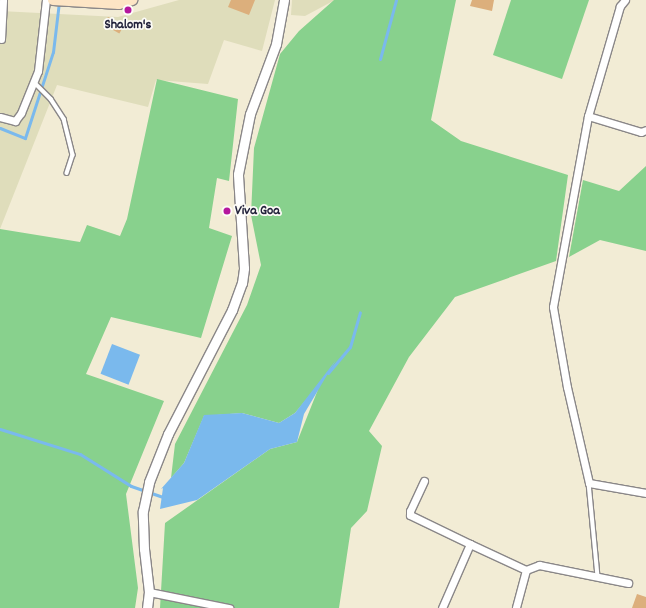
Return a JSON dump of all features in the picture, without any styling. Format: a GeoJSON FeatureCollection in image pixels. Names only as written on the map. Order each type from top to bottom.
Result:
{"type":"FeatureCollection","features":[{"type":"Feature","properties":{"kind":"main road"},"geometry":{"type":"LineString","coordinates":[[53,0],[120,4],[132,0]]}},
{"type":"Feature","properties":{"kind":"street"},"geometry":{"type":"LineString","coordinates":[[1,39],[3,0]]}},
{"type":"Feature","properties":{"kind":"street"},"geometry":{"type":"LineString","coordinates":[[0,117],[15,121],[21,113],[34,82],[38,71],[46,0]]}},
{"type":"Feature","properties":{"kind":"street"},"geometry":{"type":"LineString","coordinates":[[147,608],[149,592],[144,549],[143,511],[149,482],[168,434],[232,310],[242,283],[244,262],[238,174],[250,114],[276,44],[284,0]]}},
{"type":"Feature","properties":{"kind":"street"},"geometry":{"type":"LineString","coordinates":[[625,0],[620,6],[588,116],[553,307],[567,387],[589,483],[646,493]]}},
{"type":"Feature","properties":{"kind":"street"},"geometry":{"type":"LineString","coordinates":[[588,116],[641,132],[646,130]]}},
{"type":"Feature","properties":{"kind":"street"},"geometry":{"type":"LineString","coordinates":[[424,481],[410,511],[410,515],[526,570],[539,566],[628,583]]}},
{"type":"Feature","properties":{"kind":"street"},"geometry":{"type":"LineString","coordinates":[[442,608],[470,544]]}},
{"type":"Feature","properties":{"kind":"street"},"geometry":{"type":"LineString","coordinates":[[516,608],[526,570]]}},
{"type":"Feature","properties":{"kind":"street"},"geometry":{"type":"LineString","coordinates":[[149,592],[229,608]]}},
{"type":"Feature","properties":{"kind":"lane"},"geometry":{"type":"LineString","coordinates":[[34,82],[52,99],[64,118],[73,155],[67,173]]}},
{"type":"Feature","properties":{"kind":"lane"},"geometry":{"type":"LineString","coordinates":[[589,483],[598,577]]}},
{"type":"Feature","properties":{"kind":"shaded area"},"geometry":{"type":"Polygon","coordinates":[[[179,0],[275,0],[262,51],[224,40],[208,84],[156,80],[148,107],[57,85],[0,229],[0,11],[118,17],[179,0]]]}},
{"type":"Feature","properties":{"kind":"shaded area"},"geometry":{"type":"Polygon","coordinates":[[[292,0],[335,0],[305,16],[291,15],[292,0]]]}},
{"type":"Feature","properties":{"kind":"green space"},"geometry":{"type":"Polygon","coordinates":[[[334,0],[456,0],[431,120],[461,141],[568,175],[556,261],[455,297],[409,357],[369,431],[382,446],[367,511],[351,528],[339,608],[160,608],[165,523],[270,449],[297,442],[321,382],[295,413],[279,423],[242,413],[204,416],[184,463],[171,478],[175,444],[247,305],[261,265],[251,215],[254,148],[280,54],[299,31],[334,0]]]}},
{"type":"Feature","properties":{"kind":"green space"},"geometry":{"type":"Polygon","coordinates":[[[511,0],[589,0],[562,79],[493,55],[511,0]]]}},
{"type":"Feature","properties":{"kind":"green space"},"geometry":{"type":"Polygon","coordinates":[[[157,79],[238,99],[229,181],[217,178],[209,228],[232,236],[201,338],[111,317],[86,374],[164,401],[126,494],[138,588],[135,608],[0,608],[0,229],[80,242],[87,225],[120,236],[127,219],[157,79]]]}},
{"type":"Feature","properties":{"kind":"green space"},"geometry":{"type":"Polygon","coordinates":[[[646,166],[646,251],[600,240],[569,257],[583,180],[619,191],[646,166]]]}},
{"type":"Feature","properties":{"kind":"water"},"geometry":{"type":"Polygon","coordinates":[[[112,344],[140,355],[129,385],[101,374],[112,344]]]}},
{"type":"Feature","properties":{"kind":"water"},"geometry":{"type":"Polygon","coordinates":[[[336,360],[304,414],[297,442],[270,449],[197,500],[160,509],[163,488],[161,489],[184,463],[204,415],[242,413],[279,423],[295,413],[336,360]]]}},
{"type":"Feature","properties":{"kind":"building"},"geometry":{"type":"Polygon","coordinates":[[[231,0],[255,0],[249,15],[228,7],[231,0]]]}},
{"type":"Feature","properties":{"kind":"building"},"geometry":{"type":"Polygon","coordinates":[[[472,0],[494,0],[492,11],[470,6],[472,0]]]}},
{"type":"Feature","properties":{"kind":"building"},"geometry":{"type":"Polygon","coordinates":[[[108,17],[124,26],[119,34],[104,25],[108,17]]]}},
{"type":"Feature","properties":{"kind":"building"},"geometry":{"type":"Polygon","coordinates":[[[637,594],[646,597],[646,608],[632,608],[637,594]]]}},
{"type":"Feature","properties":{"kind":"waterway"},"geometry":{"type":"LineString","coordinates":[[380,59],[396,0]]}},
{"type":"Feature","properties":{"kind":"waterway"},"geometry":{"type":"LineString","coordinates":[[0,128],[25,138],[53,52],[59,2]]}},
{"type":"Feature","properties":{"kind":"waterway"},"geometry":{"type":"LineString","coordinates":[[328,373],[350,347],[360,312]]}},
{"type":"Feature","properties":{"kind":"waterway"},"geometry":{"type":"LineString","coordinates":[[0,429],[80,454],[131,486],[165,498]]}},
{"type":"Feature","properties":{"kind":"place","name":"Shalom's"},"geometry":{"type":"Point","coordinates":[128,10]}},
{"type":"Feature","properties":{"kind":"place","name":"Viva Goa"},"geometry":{"type":"Point","coordinates":[227,211]}}]}
